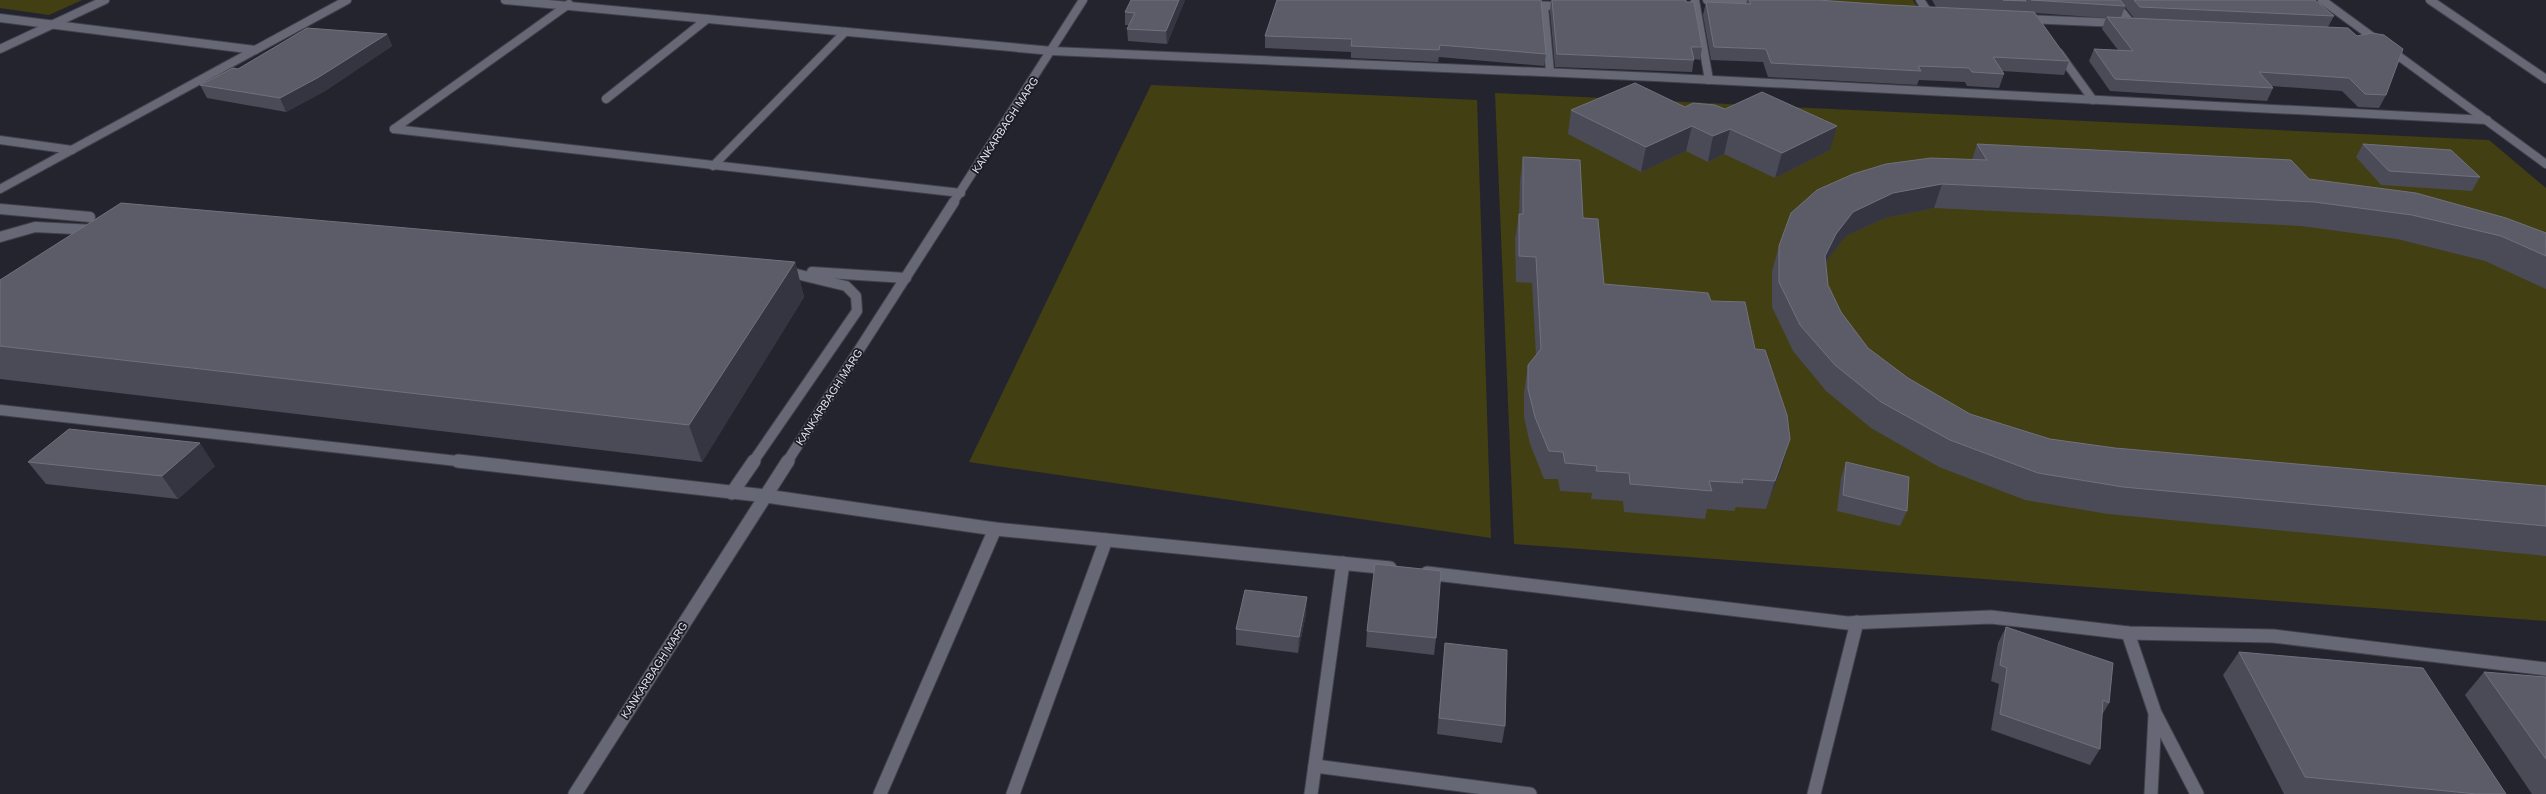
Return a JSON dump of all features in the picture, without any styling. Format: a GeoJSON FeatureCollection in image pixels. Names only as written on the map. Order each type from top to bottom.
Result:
{"type":"FeatureCollection","features":[{"type":"Feature","properties":{"kind":"street"},"geometry":{"type":"LineString","coordinates":[[0,49],[105,0]]}},
{"type":"Feature","properties":{"kind":"street"},"geometry":{"type":"LineString","coordinates":[[0,189],[347,0]]}},
{"type":"Feature","properties":{"kind":"street"},"geometry":{"type":"LineString","coordinates":[[505,0],[1052,51],[1550,72],[2487,120]]}},
{"type":"Feature","properties":{"kind":"street"},"geometry":{"type":"LineString","coordinates":[[575,0],[394,129],[961,193]]}},
{"type":"Feature","properties":{"kind":"street","name":"KANKARBAGH MARG"},"geometry":{"type":"LineString","coordinates":[[575,794],[1052,51],[1083,0]]}},
{"type":"Feature","properties":{"kind":"street"},"geometry":{"type":"LineString","coordinates":[[1520,4],[1559,6],[1559,0]]}},
{"type":"Feature","properties":{"kind":"street"},"geometry":{"type":"LineString","coordinates":[[1695,0],[1709,80]]}},
{"type":"Feature","properties":{"kind":"street"},"geometry":{"type":"LineString","coordinates":[[1707,0],[1770,3]]}},
{"type":"Feature","properties":{"kind":"street"},"geometry":{"type":"LineString","coordinates":[[1920,0],[1928,12]]}},
{"type":"Feature","properties":{"kind":"street"},"geometry":{"type":"LineString","coordinates":[[2019,19],[2036,23],[2134,23],[2112,0]]}},
{"type":"Feature","properties":{"kind":"street"},"geometry":{"type":"LineString","coordinates":[[2322,0],[2546,164]]}},
{"type":"Feature","properties":{"kind":"street"},"geometry":{"type":"LineString","coordinates":[[2430,0],[2546,79]]}},
{"type":"Feature","properties":{"kind":"street"},"geometry":{"type":"LineString","coordinates":[[1544,6],[1550,72]]}},
{"type":"Feature","properties":{"kind":"street"},"geometry":{"type":"LineString","coordinates":[[0,18],[255,50]]}},
{"type":"Feature","properties":{"kind":"street"},"geometry":{"type":"LineString","coordinates":[[606,99],[707,19]]}},
{"type":"Feature","properties":{"kind":"street"},"geometry":{"type":"LineString","coordinates":[[713,166],[845,32]]}},
{"type":"Feature","properties":{"kind":"street"},"geometry":{"type":"LineString","coordinates":[[2356,35],[2372,36]]}},
{"type":"Feature","properties":{"kind":"street"},"geometry":{"type":"LineString","coordinates":[[2052,44],[2093,100]]}},
{"type":"Feature","properties":{"kind":"street"},"geometry":{"type":"LineString","coordinates":[[0,140],[72,150]]}},
{"type":"Feature","properties":{"kind":"street"},"geometry":{"type":"LineString","coordinates":[[0,209],[94,217],[72,228]]}},
{"type":"Feature","properties":{"kind":"street"},"geometry":{"type":"LineString","coordinates":[[0,237],[27,227],[40,225],[108,231]]}},
{"type":"Feature","properties":{"kind":"street"},"geometry":{"type":"LineString","coordinates":[[772,269],[906,278]]}},
{"type":"Feature","properties":{"kind":"street"},"geometry":{"type":"LineString","coordinates":[[732,493],[857,311],[858,298],[854,290],[846,286],[788,271]]}},
{"type":"Feature","properties":{"kind":"street"},"geometry":{"type":"LineString","coordinates":[[0,410],[766,496],[995,529],[1343,563],[1839,622],[1991,617],[2128,633],[2273,636],[2546,668]]}},
{"type":"Feature","properties":{"kind":"street"},"geometry":{"type":"LineString","coordinates":[[880,794],[995,529]]}},
{"type":"Feature","properties":{"kind":"street"},"geometry":{"type":"LineString","coordinates":[[1013,794],[1106,540]]}},
{"type":"Feature","properties":{"kind":"street"},"geometry":{"type":"LineString","coordinates":[[1311,794],[1343,563]]}},
{"type":"Feature","properties":{"kind":"street"},"geometry":{"type":"LineString","coordinates":[[1814,794],[1857,622]]}},
{"type":"Feature","properties":{"kind":"street"},"geometry":{"type":"LineString","coordinates":[[2128,633],[2155,713],[2197,794]]}},
{"type":"Feature","properties":{"kind":"street"},"geometry":{"type":"LineString","coordinates":[[2151,794],[2155,713]]}},
{"type":"Feature","properties":{"kind":"street"},"geometry":{"type":"LineString","coordinates":[[1314,766],[1530,794]]}},
{"type":"Feature","properties":{"kind":"shaded area"},"geometry":{"type":"Polygon","coordinates":[[[0,0],[82,0],[49,15],[0,8],[0,0]]]}},
{"type":"Feature","properties":{"kind":"shaded area"},"geometry":{"type":"Polygon","coordinates":[[[1797,0],[1913,0],[1918,8],[1797,0]]]}},
{"type":"Feature","properties":{"kind":"shaded area"},"geometry":{"type":"Polygon","coordinates":[[[1151,85],[1477,100],[1491,538],[969,462],[1151,85]]]}},
{"type":"Feature","properties":{"kind":"shaded area"},"geometry":{"type":"Polygon","coordinates":[[[1495,93],[2489,140],[2546,188],[2546,621],[1514,544],[1495,93]]]}},
{"type":"Feature","properties":{"kind":"building"},"geometry":{"type":"Polygon","coordinates":[[[1131,0],[1179,0],[1166,31],[1127,29],[1135,13],[1125,12],[1131,0]]]}},
{"type":"Feature","properties":{"kind":"building"},"geometry":{"type":"Polygon","coordinates":[[[1277,0],[1541,0],[1546,54],[1440,45],[1439,50],[1351,46],[1352,39],[1265,36],[1277,0]]]}},
{"type":"Feature","properties":{"kind":"building"},"geometry":{"type":"Polygon","coordinates":[[[1552,0],[1686,0],[1686,2],[1694,2],[1702,47],[1691,47],[1694,60],[1557,54],[1552,0]]]}},
{"type":"Feature","properties":{"kind":"building"},"geometry":{"type":"Polygon","coordinates":[[[1749,0],[1818,0],[2034,12],[2069,61],[1993,57],[2004,74],[1972,72],[1969,68],[1918,66],[1921,71],[1771,63],[1766,49],[1714,47],[1706,2],[1751,4],[1749,0]]]}},
{"type":"Feature","properties":{"kind":"building"},"geometry":{"type":"Polygon","coordinates":[[[2003,0],[2025,0],[2026,1],[2003,0]]]}},
{"type":"Feature","properties":{"kind":"building"},"geometry":{"type":"Polygon","coordinates":[[[2031,0],[2120,0],[2125,6],[2031,0]]]}},
{"type":"Feature","properties":{"kind":"building"},"geometry":{"type":"Polygon","coordinates":[[[2134,0],[2315,0],[2334,16],[2140,7],[2134,0]]]}},
{"type":"Feature","properties":{"kind":"building"},"geometry":{"type":"Polygon","coordinates":[[[2107,17],[2348,28],[2357,36],[2372,33],[2384,35],[2403,49],[2386,95],[2365,94],[2349,78],[2259,72],[2273,88],[2115,79],[2094,49],[2133,51],[2107,17]]]}},
{"type":"Feature","properties":{"kind":"building"},"geometry":{"type":"Polygon","coordinates":[[[307,28],[387,34],[319,77],[280,98],[200,85],[233,68],[238,69],[307,28]]]}},
{"type":"Feature","properties":{"kind":"building"},"geometry":{"type":"Polygon","coordinates":[[[1635,83],[1685,107],[1693,103],[1715,105],[1725,109],[1762,92],[1837,126],[1782,153],[1730,129],[1713,136],[1692,126],[1646,147],[1571,110],[1635,83]]]}},
{"type":"Feature","properties":{"kind":"building"},"geometry":{"type":"Polygon","coordinates":[[[1977,144],[2291,160],[2309,179],[2416,193],[2506,218],[2546,233],[2546,256],[2501,236],[2412,215],[2314,202],[1942,184],[1893,193],[1853,212],[1836,234],[1825,256],[1828,285],[1841,312],[1868,348],[1908,378],[1970,414],[2050,439],[2115,448],[2546,486],[2546,526],[2123,487],[2038,473],[1950,440],[1881,402],[1835,365],[1800,325],[1779,282],[1779,246],[1791,213],[1817,190],[1853,174],[1886,164],[1931,158],[1987,160],[1977,144]]]}},
{"type":"Feature","properties":{"kind":"building"},"geometry":{"type":"Polygon","coordinates":[[[2363,144],[2451,150],[2480,177],[2389,171],[2363,144]]]}},
{"type":"Feature","properties":{"kind":"building"},"geometry":{"type":"Polygon","coordinates":[[[1523,157],[1580,160],[1583,218],[1598,219],[1604,284],[1708,293],[1711,301],[1745,302],[1755,349],[1765,350],[1787,415],[1790,439],[1775,481],[1742,479],[1743,483],[1709,481],[1712,491],[1630,484],[1629,473],[1596,471],[1597,466],[1565,463],[1563,452],[1549,451],[1535,417],[1528,389],[1528,365],[1541,349],[1536,257],[1519,256],[1519,214],[1523,214],[1523,157]]]}},
{"type":"Feature","properties":{"kind":"building"},"geometry":{"type":"Polygon","coordinates":[[[121,203],[795,262],[689,425],[0,346],[0,280],[121,203]]]}},
{"type":"Feature","properties":{"kind":"building"},"geometry":{"type":"Polygon","coordinates":[[[69,429],[200,443],[162,476],[28,462],[69,429]]]}},
{"type":"Feature","properties":{"kind":"building"},"geometry":{"type":"Polygon","coordinates":[[[1846,462],[1909,477],[1907,511],[1843,495],[1846,462]]]}},
{"type":"Feature","properties":{"kind":"building"},"geometry":{"type":"Polygon","coordinates":[[[1375,564],[1441,571],[1436,638],[1367,631],[1375,564]]]}},
{"type":"Feature","properties":{"kind":"building"},"geometry":{"type":"Polygon","coordinates":[[[1245,590],[1307,597],[1299,637],[1236,629],[1245,590]]]}},
{"type":"Feature","properties":{"kind":"building"},"geometry":{"type":"Polygon","coordinates":[[[2006,627],[2113,663],[2109,703],[2103,700],[2100,749],[2000,714],[2007,668],[2000,665],[2006,627]]]}},
{"type":"Feature","properties":{"kind":"building"},"geometry":{"type":"Polygon","coordinates":[[[1445,643],[1507,650],[1505,726],[1439,718],[1445,643]]]}},
{"type":"Feature","properties":{"kind":"building"},"geometry":{"type":"Polygon","coordinates":[[[2239,652],[2423,668],[2506,794],[2477,794],[2305,777],[2239,652]]]}},
{"type":"Feature","properties":{"kind":"building"},"geometry":{"type":"Polygon","coordinates":[[[2484,672],[2546,677],[2546,759],[2484,672]]]}}]}
